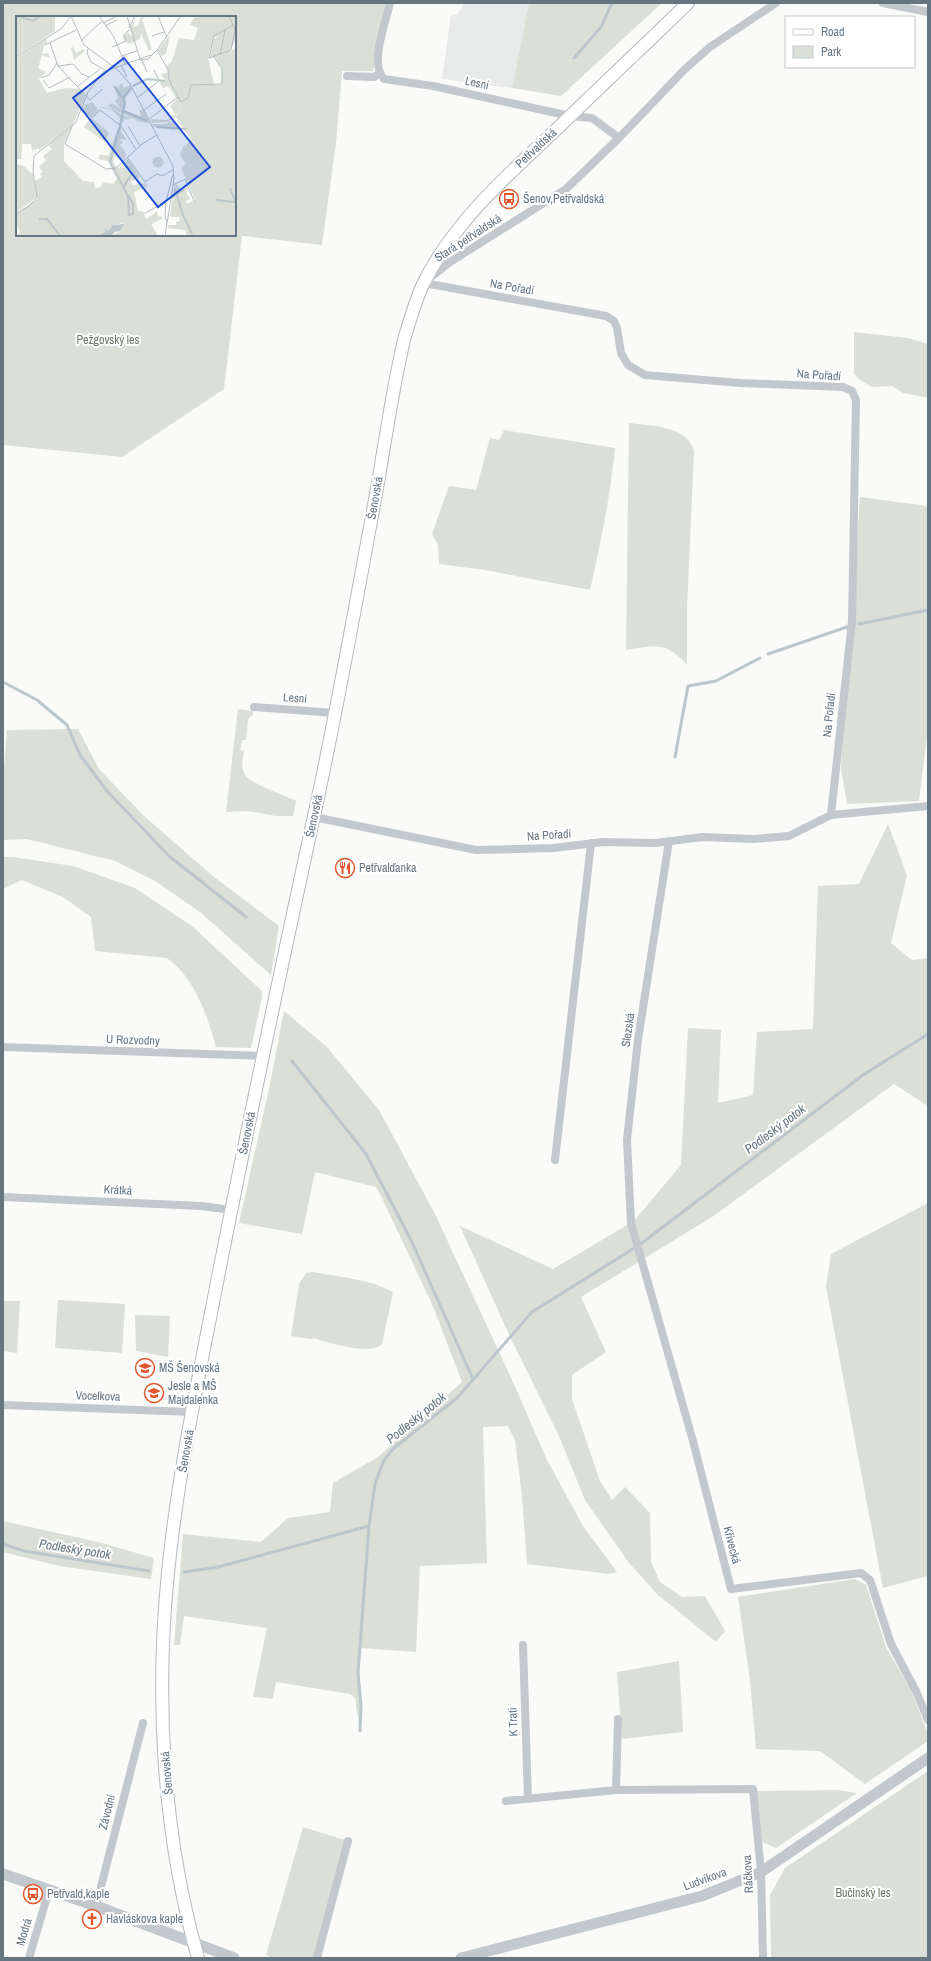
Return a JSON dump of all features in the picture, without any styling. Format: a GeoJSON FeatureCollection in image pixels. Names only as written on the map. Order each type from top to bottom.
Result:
{"type":"FeatureCollection","features":[{"type":"Feature","properties":{"kind":"main road","name":"Petřvaldská"},"geometry":{"type":"LineString","coordinates":[[412,314],[424,283],[444,248],[481,202],[688,3]]}},
{"type":"Feature","properties":{"kind":"main road","name":"Šenovská"},"geometry":{"type":"LineString","coordinates":[[198,1958],[181,1882],[172,1824],[164,1749],[162,1670],[168,1572],[193,1412],[232,1210],[262,1056],[335,713],[398,367],[412,314]]}},
{"type":"Feature","properties":{"kind":"street"},"geometry":{"type":"LineString","coordinates":[[379,74],[378,52],[390,3]]}},
{"type":"Feature","properties":{"kind":"street","name":"Stará petřvaldská"},"geometry":{"type":"LineString","coordinates":[[424,283],[450,262],[566,189],[619,138],[684,70],[710,47],[776,3]]}},
{"type":"Feature","properties":{"kind":"street"},"geometry":{"type":"LineString","coordinates":[[883,3],[928,12]]}},
{"type":"Feature","properties":{"kind":"street","name":"Lesní"},"geometry":{"type":"LineString","coordinates":[[347,76],[374,77],[379,74],[384,78],[433,86],[570,116]]}},
{"type":"Feature","properties":{"kind":"street"},"geometry":{"type":"LineString","coordinates":[[570,116],[592,118],[619,138]]}},
{"type":"Feature","properties":{"kind":"street","name":"Na Pořadí"},"geometry":{"type":"LineString","coordinates":[[424,283],[606,316],[614,321],[617,328],[622,353],[628,365],[645,375],[740,384],[843,387],[852,392],[856,400],[852,621],[831,815]]}},
{"type":"Feature","properties":{"kind":"street","name":"Lesní"},"geometry":{"type":"LineString","coordinates":[[254,707],[335,713]]}},
{"type":"Feature","properties":{"kind":"street","name":"Na Pořadí"},"geometry":{"type":"LineString","coordinates":[[314,817],[476,850],[554,848],[603,842],[656,843],[702,837],[754,839],[789,836],[831,815],[928,806]]}},
{"type":"Feature","properties":{"kind":"street","name":"Slezská"},"geometry":{"type":"LineString","coordinates":[[631,1223],[627,1140],[638,1040],[669,841]]}},
{"type":"Feature","properties":{"kind":"street"},"geometry":{"type":"LineString","coordinates":[[555,1160],[592,843]]}},
{"type":"Feature","properties":{"kind":"street","name":"U Rozvodny"},"geometry":{"type":"LineString","coordinates":[[3,1047],[262,1056]]}},
{"type":"Feature","properties":{"kind":"street","name":"Krátká"},"geometry":{"type":"LineString","coordinates":[[3,1197],[201,1206],[232,1210]]}},
{"type":"Feature","properties":{"kind":"street","name":"Křivecká"},"geometry":{"type":"LineString","coordinates":[[631,1223],[693,1441],[731,1589],[861,1573],[870,1580],[891,1644],[916,1691],[928,1720]]}},
{"type":"Feature","properties":{"kind":"street","name":"Vocelkova"},"geometry":{"type":"LineString","coordinates":[[3,1405],[193,1412]]}},
{"type":"Feature","properties":{"kind":"street","name":"K Trati"},"geometry":{"type":"LineString","coordinates":[[523,1645],[528,1799]]}},
{"type":"Feature","properties":{"kind":"street"},"geometry":{"type":"LineString","coordinates":[[506,1801],[616,1790],[618,1719]]}},
{"type":"Feature","properties":{"kind":"street","name":"Závodní"},"geometry":{"type":"LineString","coordinates":[[96,1906],[143,1723]]}},
{"type":"Feature","properties":{"kind":"street","name":"Ludvíkova"},"geometry":{"type":"LineString","coordinates":[[461,1958],[702,1896],[761,1872],[925,1760]]}},
{"type":"Feature","properties":{"kind":"street","name":"Ráčkova"},"geometry":{"type":"LineString","coordinates":[[616,1790],[753,1789],[761,1872],[763,1958]]}},
{"type":"Feature","properties":{"kind":"street"},"geometry":{"type":"LineString","coordinates":[[317,1958],[348,1841]]}},
{"type":"Feature","properties":{"kind":"street"},"geometry":{"type":"LineString","coordinates":[[3,1874],[96,1906],[234,1958]]}},
{"type":"Feature","properties":{"kind":"street","name":"Modrá"},"geometry":{"type":"LineString","coordinates":[[29,1958],[49,1890]]}},
{"type":"Feature","properties":{"kind":"shaded area"},"geometry":{"type":"Polygon","coordinates":[[[464,3],[529,3],[512,88],[442,79],[451,15],[458,14],[464,3]]]}},
{"type":"Feature","properties":{"kind":"green space","name":"Pežgovský les"},"geometry":{"type":"Polygon","coordinates":[[[3,3],[387,3],[373,71],[342,71],[336,143],[322,245],[242,236],[224,389],[122,457],[3,445],[3,3]]]}},
{"type":"Feature","properties":{"kind":"green space"},"geometry":{"type":"Polygon","coordinates":[[[529,3],[662,3],[561,96],[512,88],[529,3]]]}},
{"type":"Feature","properties":{"kind":"green space"},"geometry":{"type":"Polygon","coordinates":[[[854,332],[908,338],[928,344],[928,398],[903,393],[892,386],[872,387],[860,380],[854,374],[854,332]]]}},
{"type":"Feature","properties":{"kind":"green space"},"geometry":{"type":"Polygon","coordinates":[[[629,423],[667,428],[684,436],[690,442],[694,451],[687,609],[687,665],[680,657],[666,648],[653,646],[626,650],[629,423]]]}},
{"type":"Feature","properties":{"kind":"green space"},"geometry":{"type":"Polygon","coordinates":[[[504,430],[615,448],[605,519],[590,590],[485,570],[439,564],[438,545],[432,534],[449,486],[476,490],[490,438],[499,440],[504,430]]]}},
{"type":"Feature","properties":{"kind":"green space"},"geometry":{"type":"Polygon","coordinates":[[[860,497],[928,506],[928,728],[919,801],[847,804],[841,769],[860,497]]]}},
{"type":"Feature","properties":{"kind":"green space"},"geometry":{"type":"Polygon","coordinates":[[[238,709],[253,711],[253,715],[248,719],[246,740],[242,740],[240,750],[244,751],[242,764],[244,773],[255,783],[296,801],[293,816],[276,816],[248,811],[226,812],[238,709]]]}},
{"type":"Feature","properties":{"kind":"green space"},"geometry":{"type":"Polygon","coordinates":[[[78,729],[99,769],[143,815],[214,877],[279,926],[271,975],[200,912],[155,881],[115,861],[27,839],[3,840],[3,780],[7,730],[78,729]]]}},
{"type":"Feature","properties":{"kind":"green space"},"geometry":{"type":"Polygon","coordinates":[[[888,824],[907,875],[891,943],[912,960],[928,958],[928,1106],[894,1084],[712,1217],[581,1297],[606,1352],[572,1375],[572,1399],[600,1481],[612,1500],[625,1487],[650,1513],[651,1562],[660,1582],[682,1597],[705,1596],[725,1631],[716,1642],[658,1595],[629,1563],[585,1500],[559,1436],[511,1339],[460,1226],[553,1269],[634,1221],[681,1165],[688,1028],[721,1030],[718,1103],[753,1095],[757,1032],[813,1029],[818,886],[859,884],[888,824]]]}},
{"type":"Feature","properties":{"kind":"green space"},"geometry":{"type":"Polygon","coordinates":[[[3,857],[13,857],[73,866],[135,888],[192,926],[262,991],[251,1048],[216,1047],[199,998],[177,966],[167,958],[95,951],[91,917],[63,897],[22,880],[3,889],[3,857]]]}},
{"type":"Feature","properties":{"kind":"green space"},"geometry":{"type":"Polygon","coordinates":[[[284,1011],[327,1047],[379,1110],[435,1214],[513,1382],[547,1460],[583,1526],[617,1572],[610,1574],[527,1564],[522,1496],[515,1440],[508,1426],[483,1427],[487,1563],[420,1566],[416,1652],[360,1648],[360,1731],[355,1698],[350,1694],[276,1682],[273,1699],[253,1697],[267,1628],[184,1616],[180,1645],[174,1645],[183,1534],[261,1542],[288,1518],[330,1512],[333,1483],[378,1457],[462,1382],[432,1304],[376,1187],[315,1172],[302,1234],[239,1223],[269,1089],[284,1011]]]}},
{"type":"Feature","properties":{"kind":"green space"},"geometry":{"type":"Polygon","coordinates":[[[928,1203],[928,1576],[883,1588],[826,1287],[831,1254],[928,1203]]]}},
{"type":"Feature","properties":{"kind":"green space"},"geometry":{"type":"Polygon","coordinates":[[[313,1272],[364,1281],[393,1292],[382,1344],[369,1349],[361,1349],[342,1346],[315,1338],[311,1339],[291,1336],[299,1284],[306,1273],[313,1272]]]}},
{"type":"Feature","properties":{"kind":"green space"},"geometry":{"type":"Polygon","coordinates":[[[58,1300],[125,1304],[122,1353],[55,1348],[58,1300]]]}},
{"type":"Feature","properties":{"kind":"green space"},"geometry":{"type":"Polygon","coordinates":[[[3,1301],[20,1301],[17,1353],[3,1351],[3,1301]]]}},
{"type":"Feature","properties":{"kind":"green space"},"geometry":{"type":"Polygon","coordinates":[[[135,1315],[170,1316],[168,1357],[136,1351],[135,1315]]]}},
{"type":"Feature","properties":{"kind":"green space"},"geometry":{"type":"Polygon","coordinates":[[[3,1521],[98,1542],[154,1558],[151,1579],[59,1566],[3,1552],[3,1521]]]}},
{"type":"Feature","properties":{"kind":"green space"},"geometry":{"type":"Polygon","coordinates":[[[855,1579],[866,1585],[886,1647],[911,1690],[928,1734],[928,1741],[865,1784],[820,1751],[756,1749],[750,1680],[738,1597],[855,1579]]]}},
{"type":"Feature","properties":{"kind":"green space"},"geometry":{"type":"Polygon","coordinates":[[[679,1661],[683,1732],[622,1739],[617,1672],[679,1661]]]}},
{"type":"Feature","properties":{"kind":"green space","name":"Bučinský les"},"geometry":{"type":"Polygon","coordinates":[[[928,1771],[928,1958],[771,1958],[770,1895],[785,1868],[928,1771]]]}},
{"type":"Feature","properties":{"kind":"green space"},"geometry":{"type":"Polygon","coordinates":[[[838,1790],[857,1793],[776,1848],[760,1841],[757,1791],[838,1790]]]}},
{"type":"Feature","properties":{"kind":"green space"},"geometry":{"type":"Polygon","coordinates":[[[303,1827],[348,1841],[314,1958],[273,1958],[266,1955],[303,1827]]]}},
{"type":"Feature","properties":{"kind":"waterway"},"geometry":{"type":"LineString","coordinates":[[574,58],[601,27],[612,3]]}},
{"type":"Feature","properties":{"kind":"waterway"},"geometry":{"type":"LineString","coordinates":[[859,624],[928,610]]}},
{"type":"Feature","properties":{"kind":"waterway"},"geometry":{"type":"LineString","coordinates":[[768,654],[847,627]]}},
{"type":"Feature","properties":{"kind":"waterway"},"geometry":{"type":"LineString","coordinates":[[675,757],[688,686],[716,681],[760,658]]}},
{"type":"Feature","properties":{"kind":"waterway"},"geometry":{"type":"LineString","coordinates":[[3,682],[37,700],[67,725],[80,755],[107,791],[169,856],[246,917]]}},
{"type":"Feature","properties":{"kind":"waterway","name":"Podleský potok"},"geometry":{"type":"LineString","coordinates":[[638,1246],[863,1075],[928,1034]]}},
{"type":"Feature","properties":{"kind":"waterway"},"geometry":{"type":"LineString","coordinates":[[292,1061],[366,1154],[411,1240],[473,1379]]}},
{"type":"Feature","properties":{"kind":"waterway","name":"Podleský potok"},"geometry":{"type":"LineString","coordinates":[[184,1572],[218,1567],[369,1526],[375,1484],[384,1460],[393,1449],[457,1398],[532,1312],[636,1247]]}},
{"type":"Feature","properties":{"kind":"waterway"},"geometry":{"type":"LineString","coordinates":[[360,1731],[361,1706],[358,1673],[369,1526]]}},
{"type":"Feature","properties":{"kind":"waterway","name":"Podleský potok"},"geometry":{"type":"LineString","coordinates":[[3,1544],[24,1551],[149,1571]]}},
{"type":"Feature","properties":{"kind":"place","name":"Šenov,Petřvaldská"},"geometry":{"type":"Point","coordinates":[509,199]}},
{"type":"Feature","properties":{"kind":"place","name":"Petřvalďanka"},"geometry":{"type":"Point","coordinates":[345,868]}},
{"type":"Feature","properties":{"kind":"place","name":"MŠ Šenovská"},"geometry":{"type":"Point","coordinates":[145,1368]}},
{"type":"Feature","properties":{"kind":"place","name":"Jesle a MŠ Majdalenka"},"geometry":{"type":"Point","coordinates":[154,1393]}},
{"type":"Feature","properties":{"kind":"place","name":"Petřvald,kaple"},"geometry":{"type":"Point","coordinates":[33,1894]}},
{"type":"Feature","properties":{"kind":"place","name":"Havláskova kaple"},"geometry":{"type":"Point","coordinates":[92,1919]}}]}
